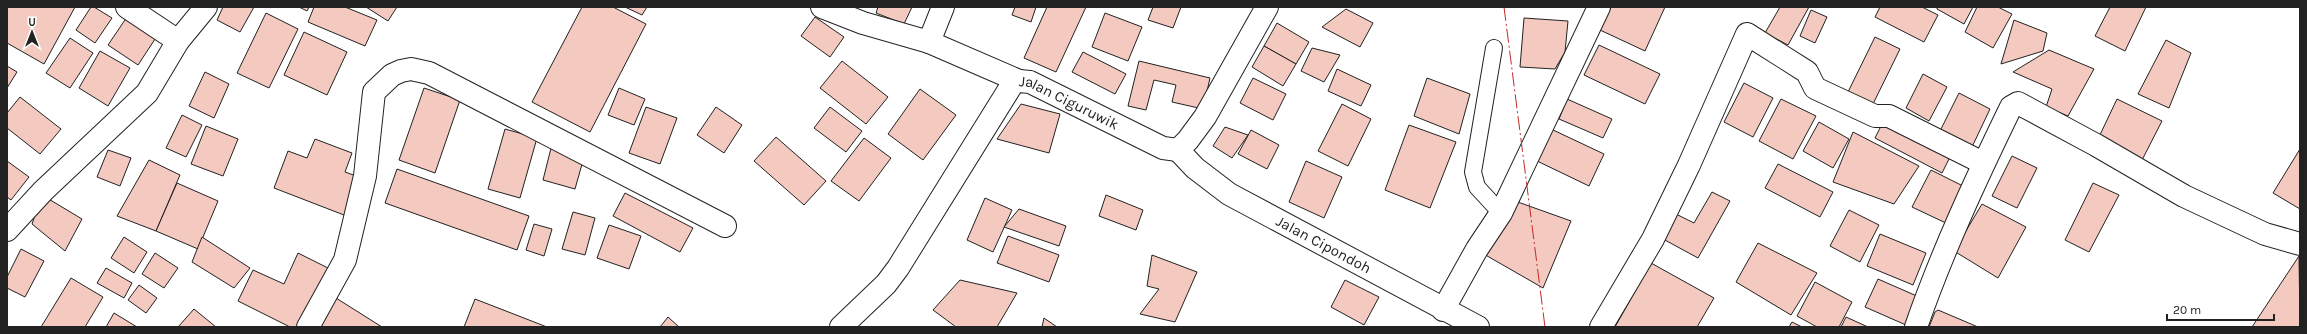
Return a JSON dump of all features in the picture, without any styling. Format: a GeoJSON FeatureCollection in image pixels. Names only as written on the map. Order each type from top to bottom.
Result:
{"type":"FeatureCollection","features":[{"type":"Feature","properties":{"kind":"street"},"geometry":{"type":"LineString","coordinates":[[127,7],[178,41]]}},
{"type":"Feature","properties":{"kind":"street"},"geometry":{"type":"LineString","coordinates":[[7,230],[43,191],[147,93],[178,41],[206,7]]}},
{"type":"Feature","properties":{"kind":"street"},"geometry":{"type":"LineString","coordinates":[[822,7],[867,15],[1019,81]]}},
{"type":"Feature","properties":{"kind":"street"},"geometry":{"type":"LineString","coordinates":[[929,42],[943,7]]}},
{"type":"Feature","properties":{"kind":"street"},"geometry":{"type":"LineString","coordinates":[[1178,150],[1188,140],[1205,117],[1267,7]]}},
{"type":"Feature","properties":{"kind":"street"},"geometry":{"type":"LineString","coordinates":[[1443,310],[1477,249],[1501,213],[1599,7]]}},
{"type":"Feature","properties":{"kind":"street"},"geometry":{"type":"LineString","coordinates":[[1601,327],[1653,239],[1689,165],[1747,34],[1807,72],[1815,88],[1875,116],[1889,116],[1983,163]]}},
{"type":"Feature","properties":{"kind":"street"},"geometry":{"type":"LineString","coordinates":[[308,327],[345,260],[365,176],[374,92],[392,75],[401,71],[410,70],[429,73],[725,226]]}},
{"type":"Feature","properties":{"kind":"street","name":"Jalan Ciguruwik"},"geometry":{"type":"LineString","coordinates":[[841,327],[892,276],[1009,88],[1019,81],[1030,82],[1163,148],[1178,150]]}},
{"type":"Feature","properties":{"kind":"street"},"geometry":{"type":"LineString","coordinates":[[1916,327],[1945,250],[1983,163],[2011,108],[2018,103],[2022,103],[2184,196],[2265,234],[2300,244]]}},
{"type":"Feature","properties":{"kind":"street","name":"Jalan Cipondoh"},"geometry":{"type":"LineString","coordinates":[[1178,150],[1196,168],[1229,194],[1475,326]]}},
{"type":"Feature","properties":{"kind":"lane"},"geometry":{"type":"LineString","coordinates":[[1494,48],[1473,172],[1477,187],[1501,213]]}},
{"type":"Feature","properties":{"kind":"building"},"geometry":{"type":"Polygon","coordinates":[[[7,7],[75,7],[44,64],[7,43],[7,7]]]}},
{"type":"Feature","properties":{"kind":"building"},"geometry":{"type":"Polygon","coordinates":[[[91,7],[94,7],[112,18],[95,43],[76,30],[91,7]]]}},
{"type":"Feature","properties":{"kind":"building"},"geometry":{"type":"Polygon","coordinates":[[[223,7],[254,7],[240,32],[217,20],[223,7]]]}},
{"type":"Feature","properties":{"kind":"building"},"geometry":{"type":"Polygon","coordinates":[[[299,7],[309,7],[307,11],[299,7]]]}},
{"type":"Feature","properties":{"kind":"building"},"geometry":{"type":"Polygon","coordinates":[[[314,7],[345,7],[377,20],[365,46],[308,22],[314,7]]]}},
{"type":"Feature","properties":{"kind":"building"},"geometry":{"type":"Polygon","coordinates":[[[366,7],[397,7],[388,21],[366,7]]]}},
{"type":"Feature","properties":{"kind":"building"},"geometry":{"type":"Polygon","coordinates":[[[582,7],[613,7],[646,24],[590,132],[532,102],[582,7]]]}},
{"type":"Feature","properties":{"kind":"building"},"geometry":{"type":"Polygon","coordinates":[[[625,7],[647,7],[642,15],[625,7]]]}},
{"type":"Feature","properties":{"kind":"building"},"geometry":{"type":"Polygon","coordinates":[[[878,7],[912,7],[904,24],[876,13],[878,7]]]}},
{"type":"Feature","properties":{"kind":"building"},"geometry":{"type":"Polygon","coordinates":[[[1015,7],[1036,7],[1031,22],[1012,15],[1015,7]]]}},
{"type":"Feature","properties":{"kind":"building"},"geometry":{"type":"Polygon","coordinates":[[[1047,7],[1086,7],[1056,72],[1024,58],[1047,7]]]}},
{"type":"Feature","properties":{"kind":"building"},"geometry":{"type":"Polygon","coordinates":[[[1153,7],[1181,7],[1173,28],[1148,20],[1153,7]]]}},
{"type":"Feature","properties":{"kind":"building"},"geometry":{"type":"Polygon","coordinates":[[[1611,7],[1665,7],[1645,51],[1600,30],[1611,7]]]}},
{"type":"Feature","properties":{"kind":"building"},"geometry":{"type":"Polygon","coordinates":[[[1780,7],[1809,7],[1788,45],[1765,33],[1780,7]]]}},
{"type":"Feature","properties":{"kind":"building"},"geometry":{"type":"Polygon","coordinates":[[[1880,7],[1922,7],[1938,15],[1924,42],[1875,17],[1880,7]]]}},
{"type":"Feature","properties":{"kind":"building"},"geometry":{"type":"Polygon","coordinates":[[[1937,7],[1973,7],[1964,24],[1937,9],[1937,7]]]}},
{"type":"Feature","properties":{"kind":"building"},"geometry":{"type":"Polygon","coordinates":[[[1977,7],[1998,7],[2012,14],[1993,48],[1965,32],[1977,7]]]}},
{"type":"Feature","properties":{"kind":"building"},"geometry":{"type":"Polygon","coordinates":[[[2110,7],[2146,7],[2125,51],[2095,36],[2110,7]]]}},
{"type":"Feature","properties":{"kind":"building"},"geometry":{"type":"Polygon","coordinates":[[[1346,9],[1373,23],[1360,47],[1322,27],[1346,9]]]}},
{"type":"Feature","properties":{"kind":"building"},"geometry":{"type":"Polygon","coordinates":[[[1811,10],[1827,17],[1815,43],[1800,36],[1811,10]]]}},
{"type":"Feature","properties":{"kind":"building"},"geometry":{"type":"Polygon","coordinates":[[[266,13],[298,29],[269,88],[237,73],[266,13]]]}},
{"type":"Feature","properties":{"kind":"building"},"geometry":{"type":"Polygon","coordinates":[[[1105,13],[1142,27],[1128,61],[1092,47],[1105,13]]]}},
{"type":"Feature","properties":{"kind":"building"},"geometry":{"type":"Polygon","coordinates":[[[129,14],[159,33],[138,65],[108,45],[129,14]]]}},
{"type":"Feature","properties":{"kind":"building"},"geometry":{"type":"Polygon","coordinates":[[[815,17],[844,37],[830,57],[801,36],[815,17]]]}},
{"type":"Feature","properties":{"kind":"building"},"geometry":{"type":"Polygon","coordinates":[[[1524,18],[1568,21],[1565,52],[1555,69],[1520,67],[1524,18]]]}},
{"type":"Feature","properties":{"kind":"building"},"geometry":{"type":"Polygon","coordinates":[[[2014,20],[2047,33],[2043,51],[2001,64],[2014,20]]]}},
{"type":"Feature","properties":{"kind":"building"},"geometry":{"type":"Polygon","coordinates":[[[1277,23],[1309,42],[1296,64],[1264,46],[1277,23]]]}},
{"type":"Feature","properties":{"kind":"building"},"geometry":{"type":"Polygon","coordinates":[[[304,32],[347,52],[327,95],[284,75],[304,32]]]}},
{"type":"Feature","properties":{"kind":"building"},"geometry":{"type":"Polygon","coordinates":[[[1875,37],[1900,49],[1872,106],[1847,94],[1875,37]]]}},
{"type":"Feature","properties":{"kind":"building"},"geometry":{"type":"Polygon","coordinates":[[[70,38],[93,53],[70,88],[46,73],[70,38]]]}},
{"type":"Feature","properties":{"kind":"building"},"geometry":{"type":"Polygon","coordinates":[[[2166,40],[2191,53],[2169,108],[2138,94],[2166,40]]]}},
{"type":"Feature","properties":{"kind":"building"},"geometry":{"type":"Polygon","coordinates":[[[1599,45],[1660,74],[1645,104],[1584,75],[1599,45]]]}},
{"type":"Feature","properties":{"kind":"building"},"geometry":{"type":"Polygon","coordinates":[[[1264,46],[1296,64],[1283,86],[1252,67],[1264,46]]]}},
{"type":"Feature","properties":{"kind":"building"},"geometry":{"type":"Polygon","coordinates":[[[1312,48],[1340,55],[1324,82],[1301,71],[1312,48]]]}},
{"type":"Feature","properties":{"kind":"building"},"geometry":{"type":"Polygon","coordinates":[[[2049,50],[2094,69],[2068,116],[2046,107],[2052,89],[2013,72],[2049,50]]]}},
{"type":"Feature","properties":{"kind":"building"},"geometry":{"type":"Polygon","coordinates":[[[100,51],[130,68],[108,106],[79,88],[100,51]]]}},
{"type":"Feature","properties":{"kind":"building"},"geometry":{"type":"Polygon","coordinates":[[[1083,52],[1126,74],[1115,94],[1072,72],[1083,52]]]}},
{"type":"Feature","properties":{"kind":"building"},"geometry":{"type":"Polygon","coordinates":[[[842,61],[888,97],[866,124],[820,88],[842,61]]]}},
{"type":"Feature","properties":{"kind":"building"},"geometry":{"type":"Polygon","coordinates":[[[1139,61],[1210,78],[1203,109],[1172,102],[1176,85],[1154,80],[1146,110],[1128,106],[1139,61]]]}},
{"type":"Feature","properties":{"kind":"building"},"geometry":{"type":"Polygon","coordinates":[[[7,66],[17,72],[7,88],[7,66]]]}},
{"type":"Feature","properties":{"kind":"building"},"geometry":{"type":"Polygon","coordinates":[[[1337,69],[1371,85],[1361,106],[1328,91],[1337,69]]]}},
{"type":"Feature","properties":{"kind":"building"},"geometry":{"type":"Polygon","coordinates":[[[205,72],[229,84],[214,118],[189,106],[205,72]]]}},
{"type":"Feature","properties":{"kind":"building"},"geometry":{"type":"Polygon","coordinates":[[[1923,74],[1947,87],[1929,121],[1906,108],[1923,74]]]}},
{"type":"Feature","properties":{"kind":"building"},"geometry":{"type":"Polygon","coordinates":[[[1253,78],[1286,94],[1273,120],[1240,103],[1253,78]]]}},
{"type":"Feature","properties":{"kind":"building"},"geometry":{"type":"Polygon","coordinates":[[[1427,78],[1470,94],[1459,134],[1414,116],[1427,78]]]}},
{"type":"Feature","properties":{"kind":"building"},"geometry":{"type":"Polygon","coordinates":[[[1744,83],[1773,98],[1753,137],[1724,122],[1744,83]]]}},
{"type":"Feature","properties":{"kind":"building"},"geometry":{"type":"Polygon","coordinates":[[[424,88],[460,100],[435,173],[399,160],[424,88]]]}},
{"type":"Feature","properties":{"kind":"building"},"geometry":{"type":"Polygon","coordinates":[[[619,88],[645,99],[634,125],[608,115],[619,88]]]}},
{"type":"Feature","properties":{"kind":"building"},"geometry":{"type":"Polygon","coordinates":[[[920,89],[956,115],[923,160],[888,134],[920,89]]]}},
{"type":"Feature","properties":{"kind":"building"},"geometry":{"type":"Polygon","coordinates":[[[1959,93],[1990,109],[1972,147],[1940,131],[1959,93]]]}},
{"type":"Feature","properties":{"kind":"building"},"geometry":{"type":"Polygon","coordinates":[[[20,97],[61,129],[40,154],[7,128],[7,113],[20,97]]]}},
{"type":"Feature","properties":{"kind":"building"},"geometry":{"type":"Polygon","coordinates":[[[1567,99],[1612,119],[1603,138],[1559,119],[1567,99]]]}},
{"type":"Feature","properties":{"kind":"building"},"geometry":{"type":"Polygon","coordinates":[[[1781,99],[1816,116],[1793,159],[1759,141],[1781,99]]]}},
{"type":"Feature","properties":{"kind":"building"},"geometry":{"type":"Polygon","coordinates":[[[2117,99],[2162,121],[2141,162],[2098,139],[2117,99]]]}},
{"type":"Feature","properties":{"kind":"building"},"geometry":{"type":"Polygon","coordinates":[[[1021,104],[1060,114],[1049,153],[997,139],[1021,104]]]}},
{"type":"Feature","properties":{"kind":"building"},"geometry":{"type":"Polygon","coordinates":[[[1342,104],[1371,119],[1348,166],[1318,151],[1342,104]]]}},
{"type":"Feature","properties":{"kind":"building"},"geometry":{"type":"Polygon","coordinates":[[[646,107],[677,118],[660,164],[629,153],[646,107]]]}},
{"type":"Feature","properties":{"kind":"building"},"geometry":{"type":"Polygon","coordinates":[[[716,107],[742,125],[724,153],[697,135],[716,107]]]}},
{"type":"Feature","properties":{"kind":"building"},"geometry":{"type":"Polygon","coordinates":[[[830,107],[862,131],[846,152],[814,128],[830,107]]]}},
{"type":"Feature","properties":{"kind":"building"},"geometry":{"type":"Polygon","coordinates":[[[182,115],[202,125],[186,157],[166,148],[182,115]]]}},
{"type":"Feature","properties":{"kind":"building"},"geometry":{"type":"Polygon","coordinates":[[[1886,116],[1953,151],[1942,173],[1875,138],[1886,116]]]}},
{"type":"Feature","properties":{"kind":"building"},"geometry":{"type":"Polygon","coordinates":[[[1819,122],[1849,139],[1833,168],[1803,151],[1819,122]]]}},
{"type":"Feature","properties":{"kind":"building"},"geometry":{"type":"Polygon","coordinates":[[[1409,125],[1456,142],[1430,208],[1385,190],[1409,125]]]}},
{"type":"Feature","properties":{"kind":"building"},"geometry":{"type":"Polygon","coordinates":[[[206,126],[238,139],[223,176],[191,164],[206,126]]]}},
{"type":"Feature","properties":{"kind":"building"},"geometry":{"type":"Polygon","coordinates":[[[1225,127],[1248,135],[1232,158],[1213,146],[1225,127]]]}},
{"type":"Feature","properties":{"kind":"building"},"geometry":{"type":"Polygon","coordinates":[[[505,129],[537,138],[520,198],[488,189],[505,129]]]}},
{"type":"Feature","properties":{"kind":"building"},"geometry":{"type":"Polygon","coordinates":[[[1551,129],[1604,154],[1589,186],[1535,160],[1551,129]]]}},
{"type":"Feature","properties":{"kind":"building"},"geometry":{"type":"Polygon","coordinates":[[[1251,130],[1279,145],[1267,169],[1238,154],[1251,130]]]}},
{"type":"Feature","properties":{"kind":"building"},"geometry":{"type":"Polygon","coordinates":[[[1853,132],[1919,166],[1894,204],[1833,182],[1853,132]]]}},
{"type":"Feature","properties":{"kind":"building"},"geometry":{"type":"Polygon","coordinates":[[[776,137],[826,181],[804,205],[754,161],[776,137]]]}},
{"type":"Feature","properties":{"kind":"building"},"geometry":{"type":"Polygon","coordinates":[[[864,138],[891,158],[859,201],[831,181],[864,138]]]}},
{"type":"Feature","properties":{"kind":"building"},"geometry":{"type":"Polygon","coordinates":[[[315,139],[352,153],[345,172],[359,177],[344,215],[274,188],[288,151],[307,158],[315,139]]]}},
{"type":"Feature","properties":{"kind":"building"},"geometry":{"type":"Polygon","coordinates":[[[551,148],[584,157],[575,189],[543,180],[551,148]]]}},
{"type":"Feature","properties":{"kind":"building"},"geometry":{"type":"Polygon","coordinates":[[[2300,149],[2300,209],[2273,193],[2300,149]]]}},
{"type":"Feature","properties":{"kind":"building"},"geometry":{"type":"Polygon","coordinates":[[[108,150],[131,158],[120,186],[97,177],[108,150]]]}},
{"type":"Feature","properties":{"kind":"building"},"geometry":{"type":"Polygon","coordinates":[[[2012,156],[2037,168],[2017,208],[1992,196],[2012,156]]]}},
{"type":"Feature","properties":{"kind":"building"},"geometry":{"type":"Polygon","coordinates":[[[149,160],[180,175],[156,231],[117,216],[149,160]]]}},
{"type":"Feature","properties":{"kind":"building"},"geometry":{"type":"Polygon","coordinates":[[[7,161],[29,177],[11,200],[7,197],[7,161]]]}},
{"type":"Feature","properties":{"kind":"building"},"geometry":{"type":"Polygon","coordinates":[[[1306,161],[1342,177],[1324,218],[1289,202],[1306,161]]]}},
{"type":"Feature","properties":{"kind":"building"},"geometry":{"type":"Polygon","coordinates":[[[1778,164],[1833,192],[1820,217],[1765,188],[1778,164]]]}},
{"type":"Feature","properties":{"kind":"building"},"geometry":{"type":"Polygon","coordinates":[[[397,169],[529,216],[517,250],[385,203],[397,169]]]}},
{"type":"Feature","properties":{"kind":"building"},"geometry":{"type":"Polygon","coordinates":[[[1931,170],[1967,188],[1948,224],[1912,207],[1931,170]]]}},
{"type":"Feature","properties":{"kind":"building"},"geometry":{"type":"Polygon","coordinates":[[[177,183],[218,201],[198,249],[156,231],[177,183]]]}},
{"type":"Feature","properties":{"kind":"building"},"geometry":{"type":"Polygon","coordinates":[[[2093,183],[2119,195],[2089,252],[2065,240],[2093,183]]]}},
{"type":"Feature","properties":{"kind":"building"},"geometry":{"type":"Polygon","coordinates":[[[1712,192],[1730,201],[1698,258],[1663,239],[1676,214],[1694,223],[1712,192]]]}},
{"type":"Feature","properties":{"kind":"building"},"geometry":{"type":"Polygon","coordinates":[[[625,193],[693,228],[680,252],[613,216],[625,193]]]}},
{"type":"Feature","properties":{"kind":"building"},"geometry":{"type":"Polygon","coordinates":[[[42,195],[82,219],[65,251],[32,224],[42,195]]]}},
{"type":"Feature","properties":{"kind":"building"},"geometry":{"type":"Polygon","coordinates":[[[1106,195],[1143,210],[1136,230],[1099,216],[1106,195]]]}},
{"type":"Feature","properties":{"kind":"building"},"geometry":{"type":"Polygon","coordinates":[[[985,198],[1012,210],[993,252],[967,240],[985,198]]]}},
{"type":"Feature","properties":{"kind":"building"},"geometry":{"type":"Polygon","coordinates":[[[1515,201],[1571,221],[1543,288],[1482,253],[1515,201]]]}},
{"type":"Feature","properties":{"kind":"building"},"geometry":{"type":"Polygon","coordinates":[[[1982,204],[2026,227],[1998,278],[1954,251],[1982,204]]]}},
{"type":"Feature","properties":{"kind":"building"},"geometry":{"type":"Polygon","coordinates":[[[1019,209],[1066,226],[1059,246],[1004,227],[1019,209]]]}},
{"type":"Feature","properties":{"kind":"building"},"geometry":{"type":"Polygon","coordinates":[[[1849,210],[1879,225],[1860,262],[1830,246],[1849,210]]]}},
{"type":"Feature","properties":{"kind":"building"},"geometry":{"type":"Polygon","coordinates":[[[573,212],[595,218],[585,255],[562,249],[573,212]]]}},
{"type":"Feature","properties":{"kind":"building"},"geometry":{"type":"Polygon","coordinates":[[[534,224],[552,229],[544,256],[526,250],[534,224]]]}},
{"type":"Feature","properties":{"kind":"building"},"geometry":{"type":"Polygon","coordinates":[[[609,225],[641,236],[629,269],[597,258],[609,225]]]}},
{"type":"Feature","properties":{"kind":"building"},"geometry":{"type":"Polygon","coordinates":[[[1880,234],[1926,253],[1913,285],[1867,266],[1880,234]]]}},
{"type":"Feature","properties":{"kind":"building"},"geometry":{"type":"Polygon","coordinates":[[[1008,236],[1059,255],[1049,282],[997,263],[1008,236]]]}},
{"type":"Feature","properties":{"kind":"building"},"geometry":{"type":"Polygon","coordinates":[[[124,237],[147,252],[134,273],[111,258],[124,237]]]}},
{"type":"Feature","properties":{"kind":"building"},"geometry":{"type":"Polygon","coordinates":[[[202,237],[250,268],[234,288],[192,262],[202,237]]]}},
{"type":"Feature","properties":{"kind":"building"},"geometry":{"type":"Polygon","coordinates":[[[1758,243],[1817,273],[1791,315],[1736,282],[1758,243]]]}},
{"type":"Feature","properties":{"kind":"building"},"geometry":{"type":"Polygon","coordinates":[[[21,249],[44,261],[25,297],[7,288],[7,277],[21,249]]]}},
{"type":"Feature","properties":{"kind":"building"},"geometry":{"type":"Polygon","coordinates":[[[155,253],[178,268],[164,288],[142,274],[155,253]]]}},
{"type":"Feature","properties":{"kind":"building"},"geometry":{"type":"Polygon","coordinates":[[[298,253],[330,269],[302,327],[290,327],[238,301],[253,270],[284,284],[298,253]]]}},
{"type":"Feature","properties":{"kind":"building"},"geometry":{"type":"Polygon","coordinates":[[[1152,255],[1197,272],[1175,322],[1140,314],[1159,289],[1147,286],[1152,255]]]}},
{"type":"Feature","properties":{"kind":"building"},"geometry":{"type":"Polygon","coordinates":[[[2299,256],[2300,327],[2252,327],[2299,256]]]}},
{"type":"Feature","properties":{"kind":"building"},"geometry":{"type":"Polygon","coordinates":[[[1651,263],[1714,298],[1697,327],[1615,327],[1651,263]]]}},
{"type":"Feature","properties":{"kind":"building"},"geometry":{"type":"Polygon","coordinates":[[[106,268],[132,283],[124,298],[97,283],[106,268]]]}},
{"type":"Feature","properties":{"kind":"building"},"geometry":{"type":"Polygon","coordinates":[[[71,278],[103,297],[85,327],[41,327],[71,278]]]}},
{"type":"Feature","properties":{"kind":"building"},"geometry":{"type":"Polygon","coordinates":[[[1878,279],[1919,297],[1906,325],[1865,307],[1878,279]]]}},
{"type":"Feature","properties":{"kind":"building"},"geometry":{"type":"Polygon","coordinates":[[[960,280],[1017,293],[997,327],[956,327],[933,310],[960,280]]]}},
{"type":"Feature","properties":{"kind":"building"},"geometry":{"type":"Polygon","coordinates":[[[1345,280],[1379,297],[1364,325],[1331,307],[1345,280]]]}},
{"type":"Feature","properties":{"kind":"building"},"geometry":{"type":"Polygon","coordinates":[[[1815,282],[1852,302],[1839,327],[1817,327],[1797,316],[1815,282]]]}},
{"type":"Feature","properties":{"kind":"building"},"geometry":{"type":"Polygon","coordinates":[[[139,285],[157,298],[146,313],[128,300],[139,285]]]}},
{"type":"Feature","properties":{"kind":"building"},"geometry":{"type":"Polygon","coordinates":[[[336,298],[382,327],[318,327],[336,298]]]}},
{"type":"Feature","properties":{"kind":"building"},"geometry":{"type":"Polygon","coordinates":[[[475,299],[547,327],[464,327],[475,299]]]}},
{"type":"Feature","properties":{"kind":"building"},"geometry":{"type":"Polygon","coordinates":[[[194,309],[216,327],[178,327],[194,309]]]}},
{"type":"Feature","properties":{"kind":"building"},"geometry":{"type":"Polygon","coordinates":[[[1938,310],[1978,327],[1929,327],[1935,312],[1938,310]]]}},
{"type":"Feature","properties":{"kind":"building"},"geometry":{"type":"Polygon","coordinates":[[[114,313],[137,327],[106,327],[114,313]]]}},
{"type":"Feature","properties":{"kind":"building"},"geometry":{"type":"Polygon","coordinates":[[[668,317],[679,327],[660,327],[668,317]]]}},
{"type":"Feature","properties":{"kind":"building"},"geometry":{"type":"Polygon","coordinates":[[[1846,317],[1868,327],[1841,327],[1846,317]]]}},
{"type":"Feature","properties":{"kind":"building"},"geometry":{"type":"Polygon","coordinates":[[[1044,318],[1057,327],[1042,327],[1044,318]]]}},
{"type":"Feature","properties":{"kind":"building"},"geometry":{"type":"Polygon","coordinates":[[[1792,322],[1802,327],[1789,327],[1792,322]]]}},
{"type":"Feature","properties":{"kind":"power"},"geometry":{"type":"LineString","coordinates":[[1504,7],[1545,327]]}}]}
